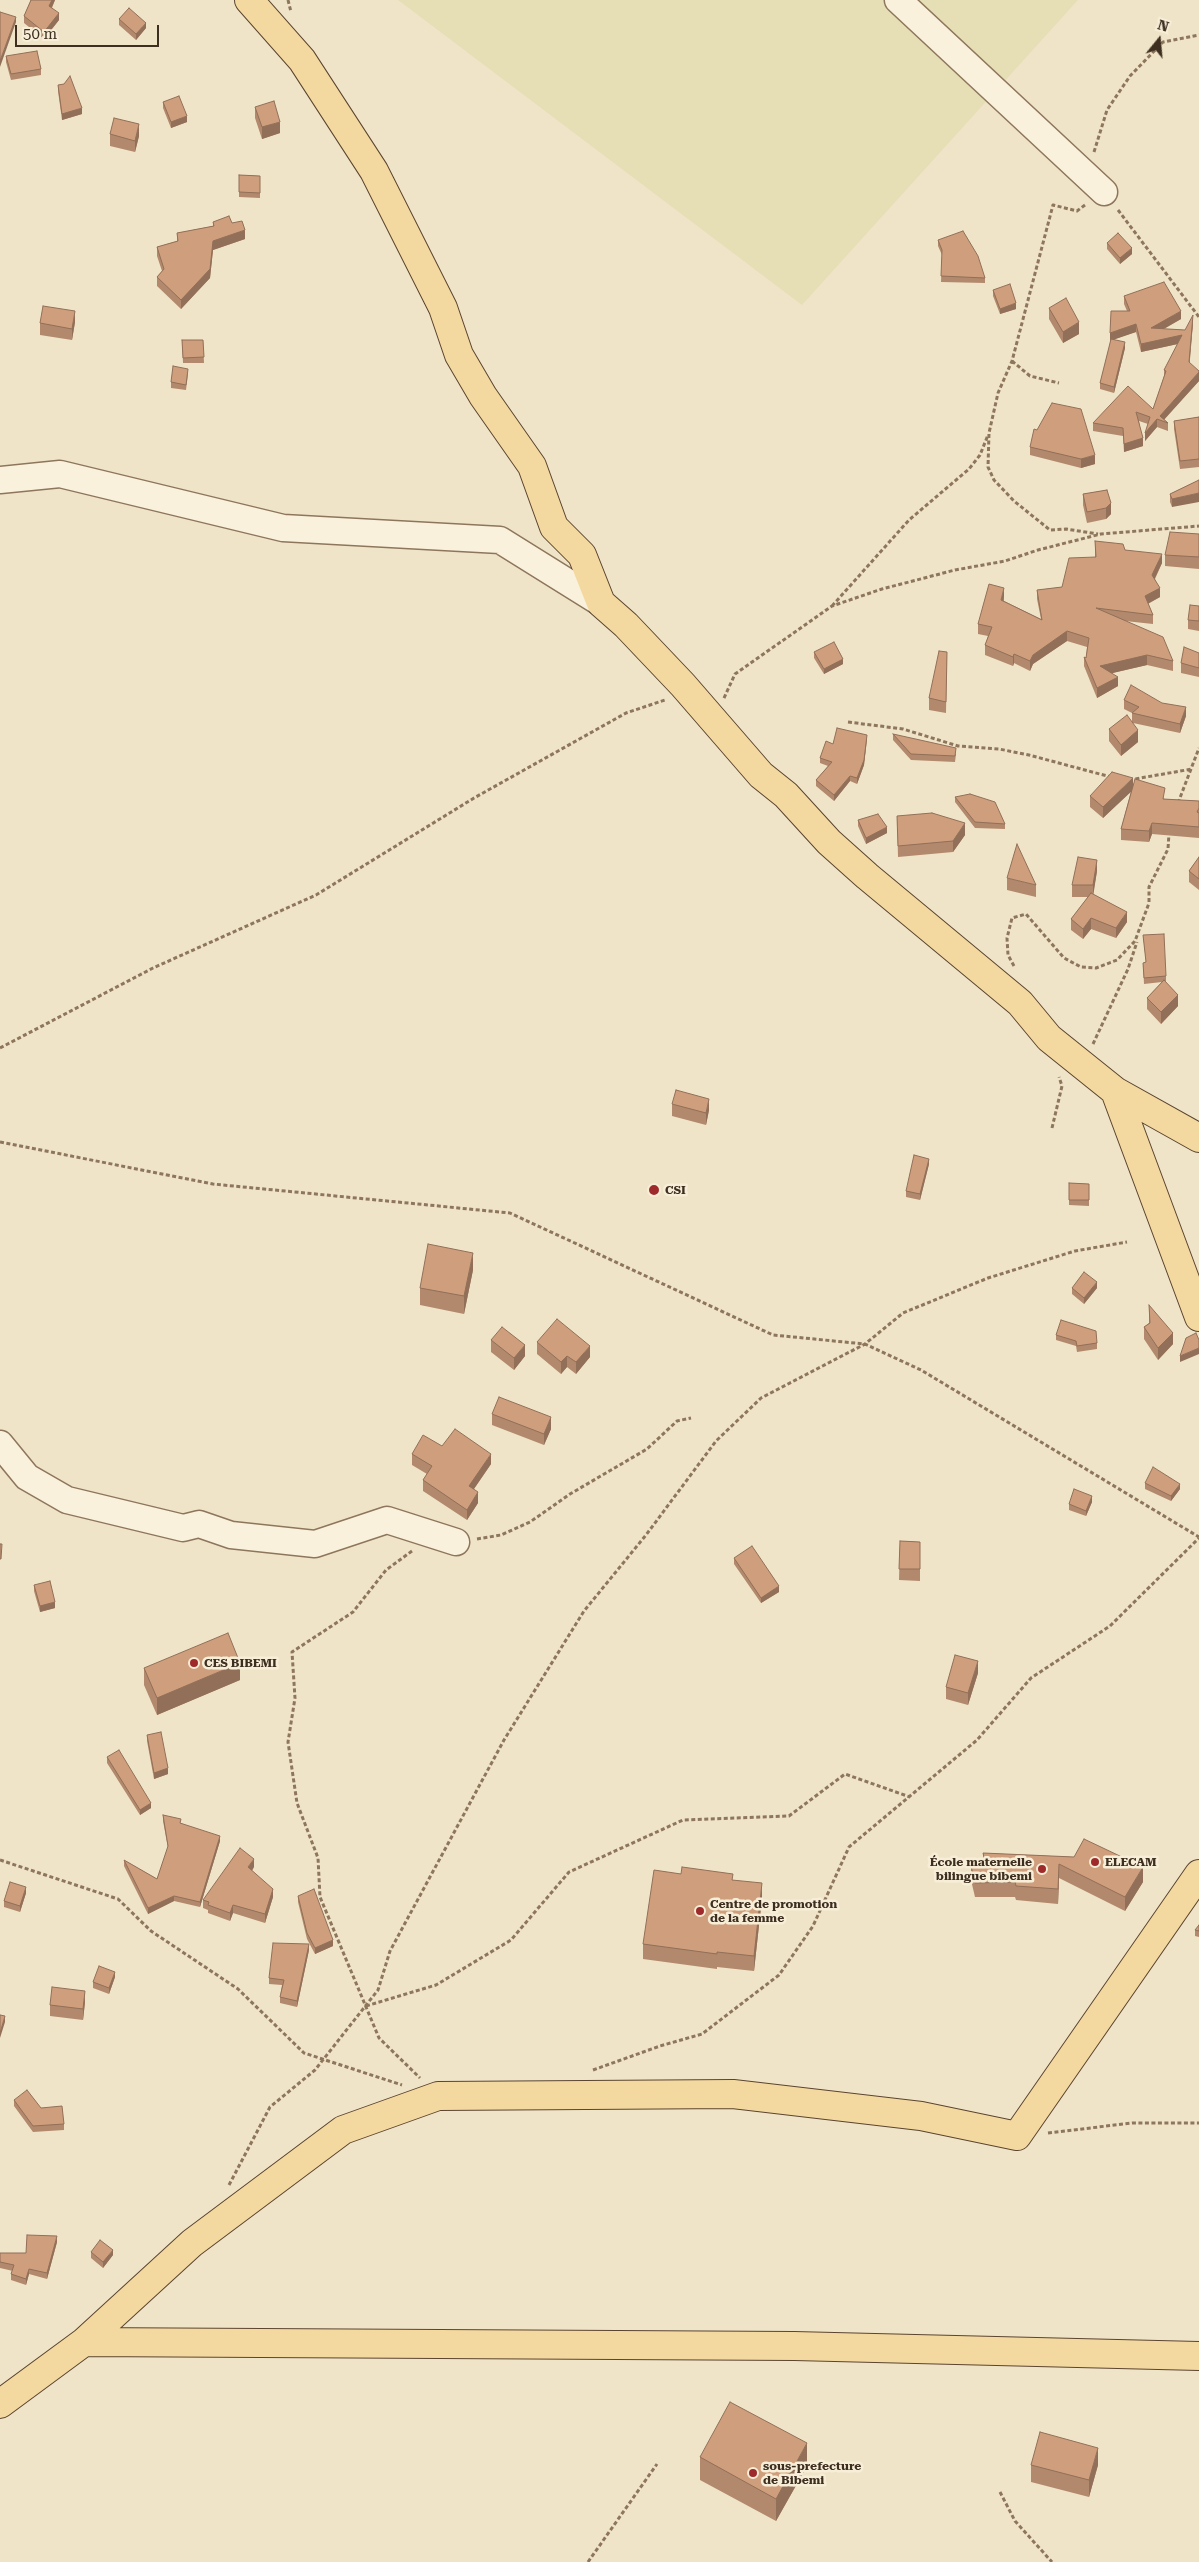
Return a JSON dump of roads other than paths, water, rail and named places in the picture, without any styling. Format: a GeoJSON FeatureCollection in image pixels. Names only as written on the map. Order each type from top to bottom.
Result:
{"type":"FeatureCollection","features":[{"type":"Feature","properties":{"kind":"main road"},"geometry":{"type":"LineString","coordinates":[[249,0],[302,60],[374,170],[443,308],[459,355],[483,396],[532,466],[554,528],[582,555],[601,603],[626,625],[683,685],[761,775],[786,795],[829,842],[1020,1003],[1049,1038],[1115,1091],[1199,1138]]}},
{"type":"Feature","properties":{"kind":"main road"},"geometry":{"type":"LineString","coordinates":[[1115,1091],[1199,1317]]}},
{"type":"Feature","properties":{"kind":"main road"},"geometry":{"type":"LineString","coordinates":[[0,2404],[84,2342],[192,2243],[343,2130],[438,2096],[733,2094],[921,2116],[1017,2136],[1199,1874]]}},
{"type":"Feature","properties":{"kind":"main road"},"geometry":{"type":"LineString","coordinates":[[84,2342],[794,2346],[1199,2356]]}},
{"type":"Feature","properties":{"kind":"street"},"geometry":{"type":"LineString","coordinates":[[898,0],[1104,192]]}},
{"type":"Feature","properties":{"kind":"street"},"geometry":{"type":"LineString","coordinates":[[0,480],[60,474],[283,528],[500,540],[601,603]]}},
{"type":"Feature","properties":{"kind":"street"},"geometry":{"type":"LineString","coordinates":[[0,1444],[27,1477],[67,1500],[183,1528],[200,1524],[232,1536],[315,1544],[388,1520],[456,1542]]}},
{"type":"Feature","properties":{"kind":"place","name":"CSI"},"geometry":{"type":"Point","coordinates":[654,1190]}},
{"type":"Feature","properties":{"kind":"place","name":"CES BIBEMI"},"geometry":{"type":"Point","coordinates":[194,1663]}},
{"type":"Feature","properties":{"kind":"place","name":"ELECAM"},"geometry":{"type":"Point","coordinates":[1095,1862]}},
{"type":"Feature","properties":{"kind":"place","name":"École maternelle bilingue bibemi"},"geometry":{"type":"Point","coordinates":[1042,1869]}},
{"type":"Feature","properties":{"kind":"place","name":"Centre de promotion de la femme"},"geometry":{"type":"Point","coordinates":[700,1911]}},
{"type":"Feature","properties":{"kind":"place","name":"sous-prefecture de Bibemi"},"geometry":{"type":"Point","coordinates":[753,2473]}}]}
